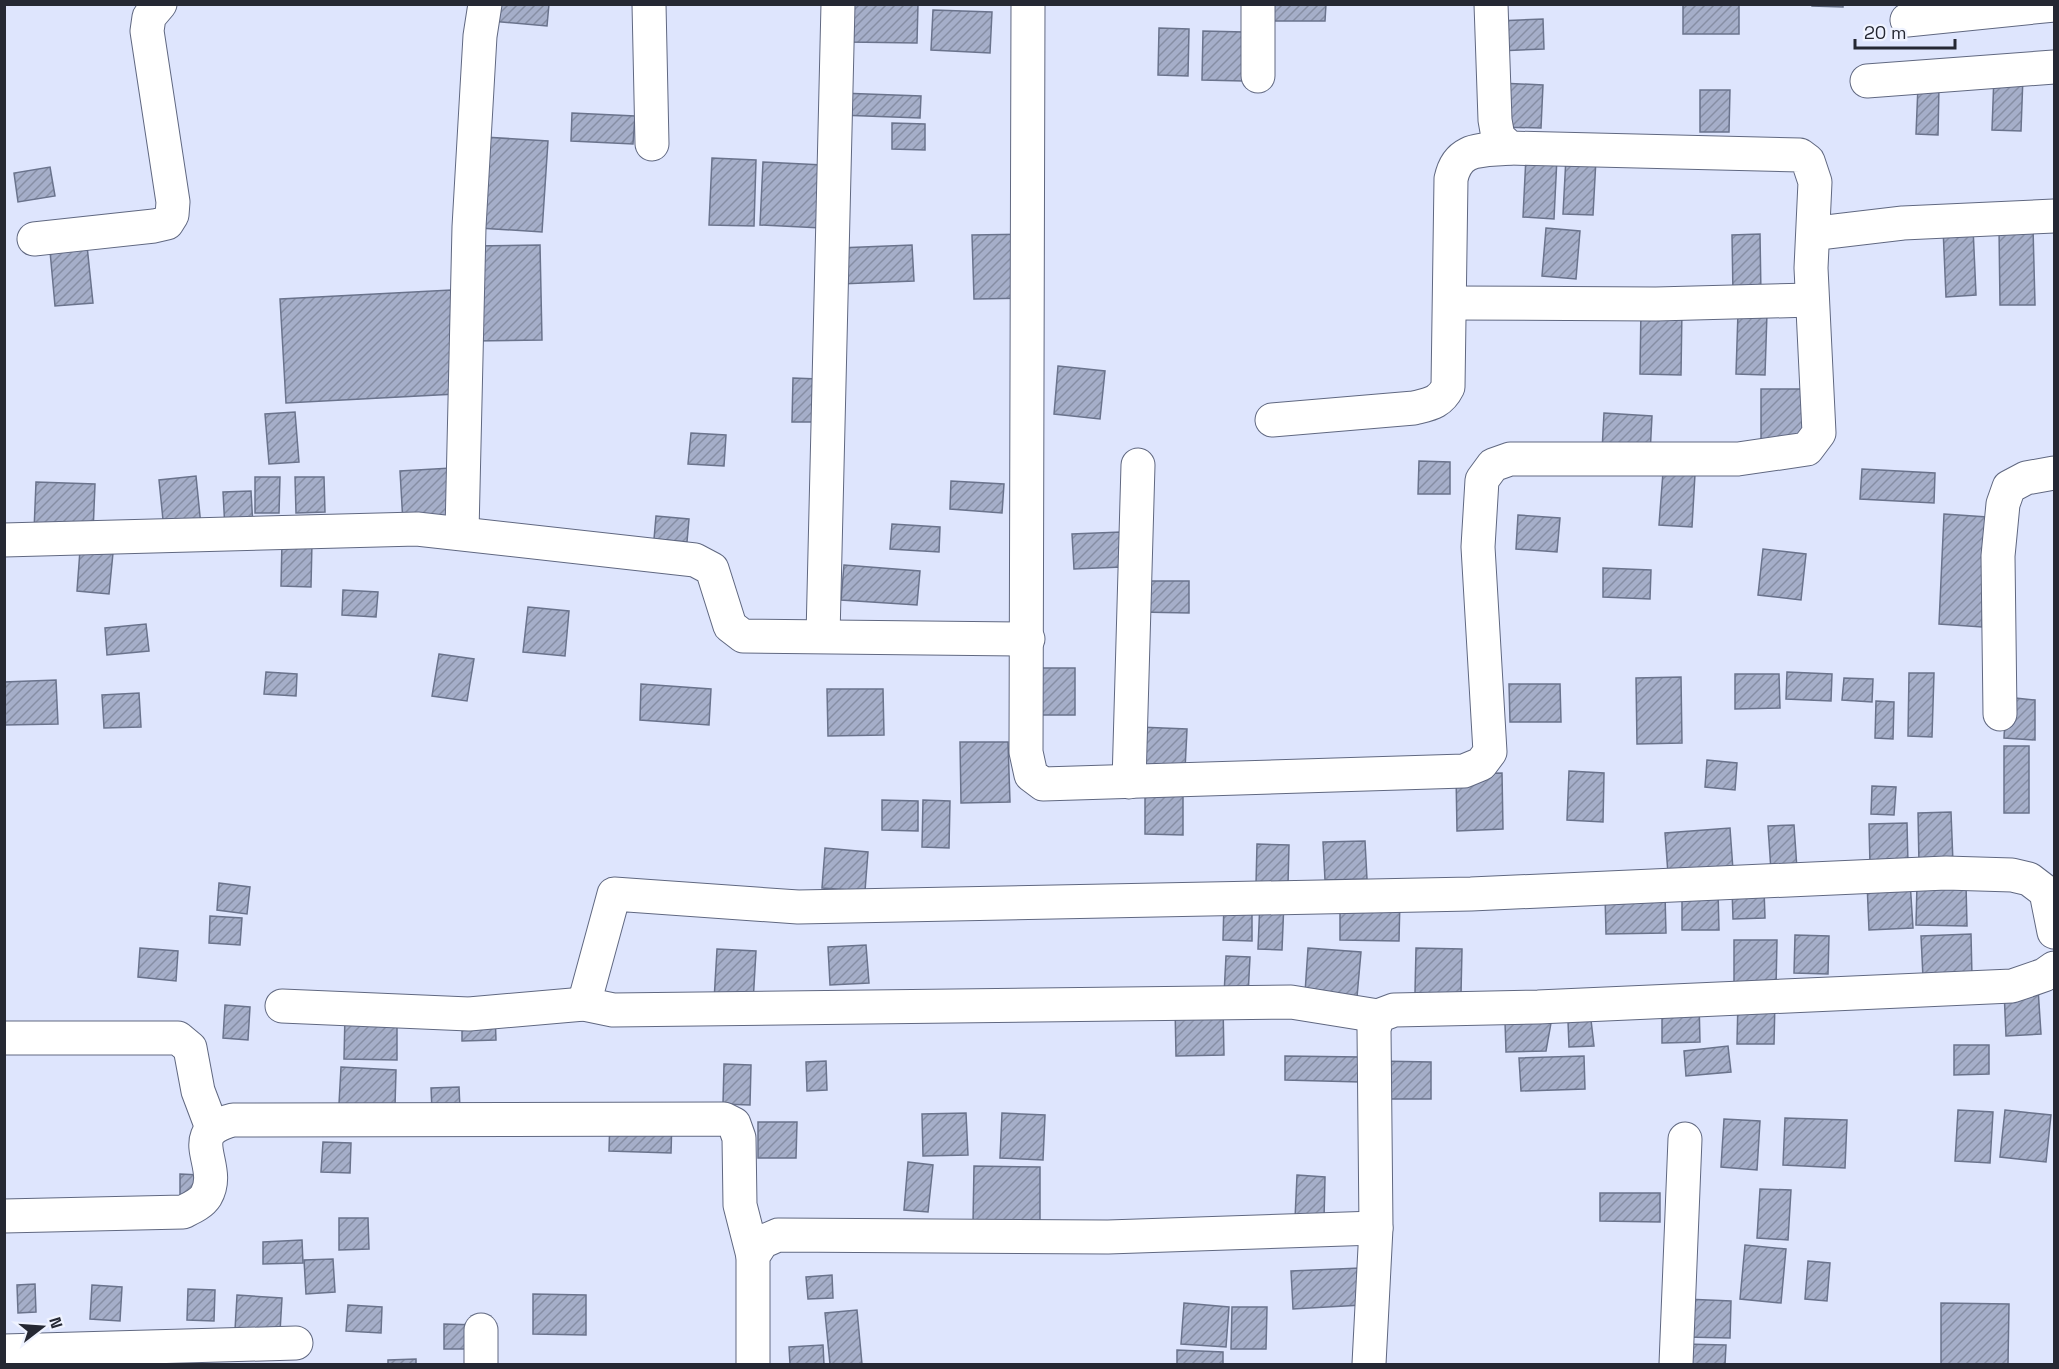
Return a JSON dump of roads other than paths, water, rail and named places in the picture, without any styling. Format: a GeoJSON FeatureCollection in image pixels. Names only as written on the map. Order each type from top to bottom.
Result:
{"type":"FeatureCollection","features":[{"type":"Feature","properties":{"kind":"street"},"geometry":{"type":"LineString","coordinates":[[34,239],[154,226],[167,223],[172,215],[173,202],[147,31],[149,17],[160,4]]}},
{"type":"Feature","properties":{"kind":"street"},"geometry":{"type":"LineString","coordinates":[[462,532],[470,227],[480,36],[485,4]]}},
{"type":"Feature","properties":{"kind":"street"},"geometry":{"type":"LineString","coordinates":[[649,4],[652,144]]}},
{"type":"Feature","properties":{"kind":"street"},"geometry":{"type":"LineString","coordinates":[[824,636],[838,4]]}},
{"type":"Feature","properties":{"kind":"street"},"geometry":{"type":"LineString","coordinates":[[1028,4],[1026,752],[1031,775],[1043,784],[1464,771],[1481,764],[1490,752],[1478,547],[1482,480],[1493,465],[1510,459],[1738,459],[1807,449],[1819,433],[1811,268],[1815,228],[1815,182],[1809,161],[1800,155],[1510,148],[1462,156],[1455,164],[1451,179],[1448,387],[1443,397],[1435,403],[1414,408],[1272,420]]}},
{"type":"Feature","properties":{"kind":"street"},"geometry":{"type":"LineString","coordinates":[[1258,4],[1258,76]]}},
{"type":"Feature","properties":{"kind":"street"},"geometry":{"type":"LineString","coordinates":[[1491,4],[1495,120],[1498,137],[1510,148]]}},
{"type":"Feature","properties":{"kind":"street"},"geometry":{"type":"LineString","coordinates":[[1906,20],[2055,5]]}},
{"type":"Feature","properties":{"kind":"street"},"geometry":{"type":"LineString","coordinates":[[1868,81],[2055,67]]}},
{"type":"Feature","properties":{"kind":"street"},"geometry":{"type":"LineString","coordinates":[[1815,228],[1827,232],[1903,223],[2055,216]]}},
{"type":"Feature","properties":{"kind":"street"},"geometry":{"type":"LineString","coordinates":[[1450,303],[1666,304],[1812,300]]}},
{"type":"Feature","properties":{"kind":"street"},"geometry":{"type":"LineString","coordinates":[[1129,782],[1138,465]]}},
{"type":"Feature","properties":{"kind":"street"},"geometry":{"type":"LineString","coordinates":[[2000,714],[1998,556],[2003,504],[2009,488],[2026,478],[2055,473]]}},
{"type":"Feature","properties":{"kind":"street"},"geometry":{"type":"LineString","coordinates":[[4,540],[417,529],[462,532],[695,560],[712,569],[730,626],[743,636],[1028,639]]}},
{"type":"Feature","properties":{"kind":"street"},"geometry":{"type":"LineString","coordinates":[[584,1004],[614,894],[810,907],[1472,894],[1946,873],[2012,875],[2029,879],[2046,892],[2055,932]]}},
{"type":"Feature","properties":{"kind":"street"},"geometry":{"type":"LineString","coordinates":[[282,1006],[469,1014],[584,1004],[613,1010],[1291,1002],[1378,1016],[1394,1010],[1538,1007],[2012,986],[2044,975],[2055,968]]}},
{"type":"Feature","properties":{"kind":"street"},"geometry":{"type":"LineString","coordinates":[[1369,1365],[1376,1228],[1374,1029],[1378,1016]]}},
{"type":"Feature","properties":{"kind":"street"},"geometry":{"type":"LineString","coordinates":[[4,1038],[178,1038],[190,1048],[198,1091],[212,1128]]}},
{"type":"Feature","properties":{"kind":"street"},"geometry":{"type":"LineString","coordinates":[[4,1216],[183,1212],[206,1197],[209,1185],[206,1136],[212,1128],[233,1120],[724,1119],[734,1124],[739,1138],[741,1205],[753,1256],[753,1365]]}},
{"type":"Feature","properties":{"kind":"street"},"geometry":{"type":"LineString","coordinates":[[1676,1365],[1685,1139]]}},
{"type":"Feature","properties":{"kind":"street"},"geometry":{"type":"LineString","coordinates":[[753,1256],[762,1242],[778,1235],[1108,1237],[1376,1228]]}},
{"type":"Feature","properties":{"kind":"street"},"geometry":{"type":"LineString","coordinates":[[481,1330],[481,1365]]}},
{"type":"Feature","properties":{"kind":"street"},"geometry":{"type":"LineString","coordinates":[[4,1351],[296,1344]]}}]}
